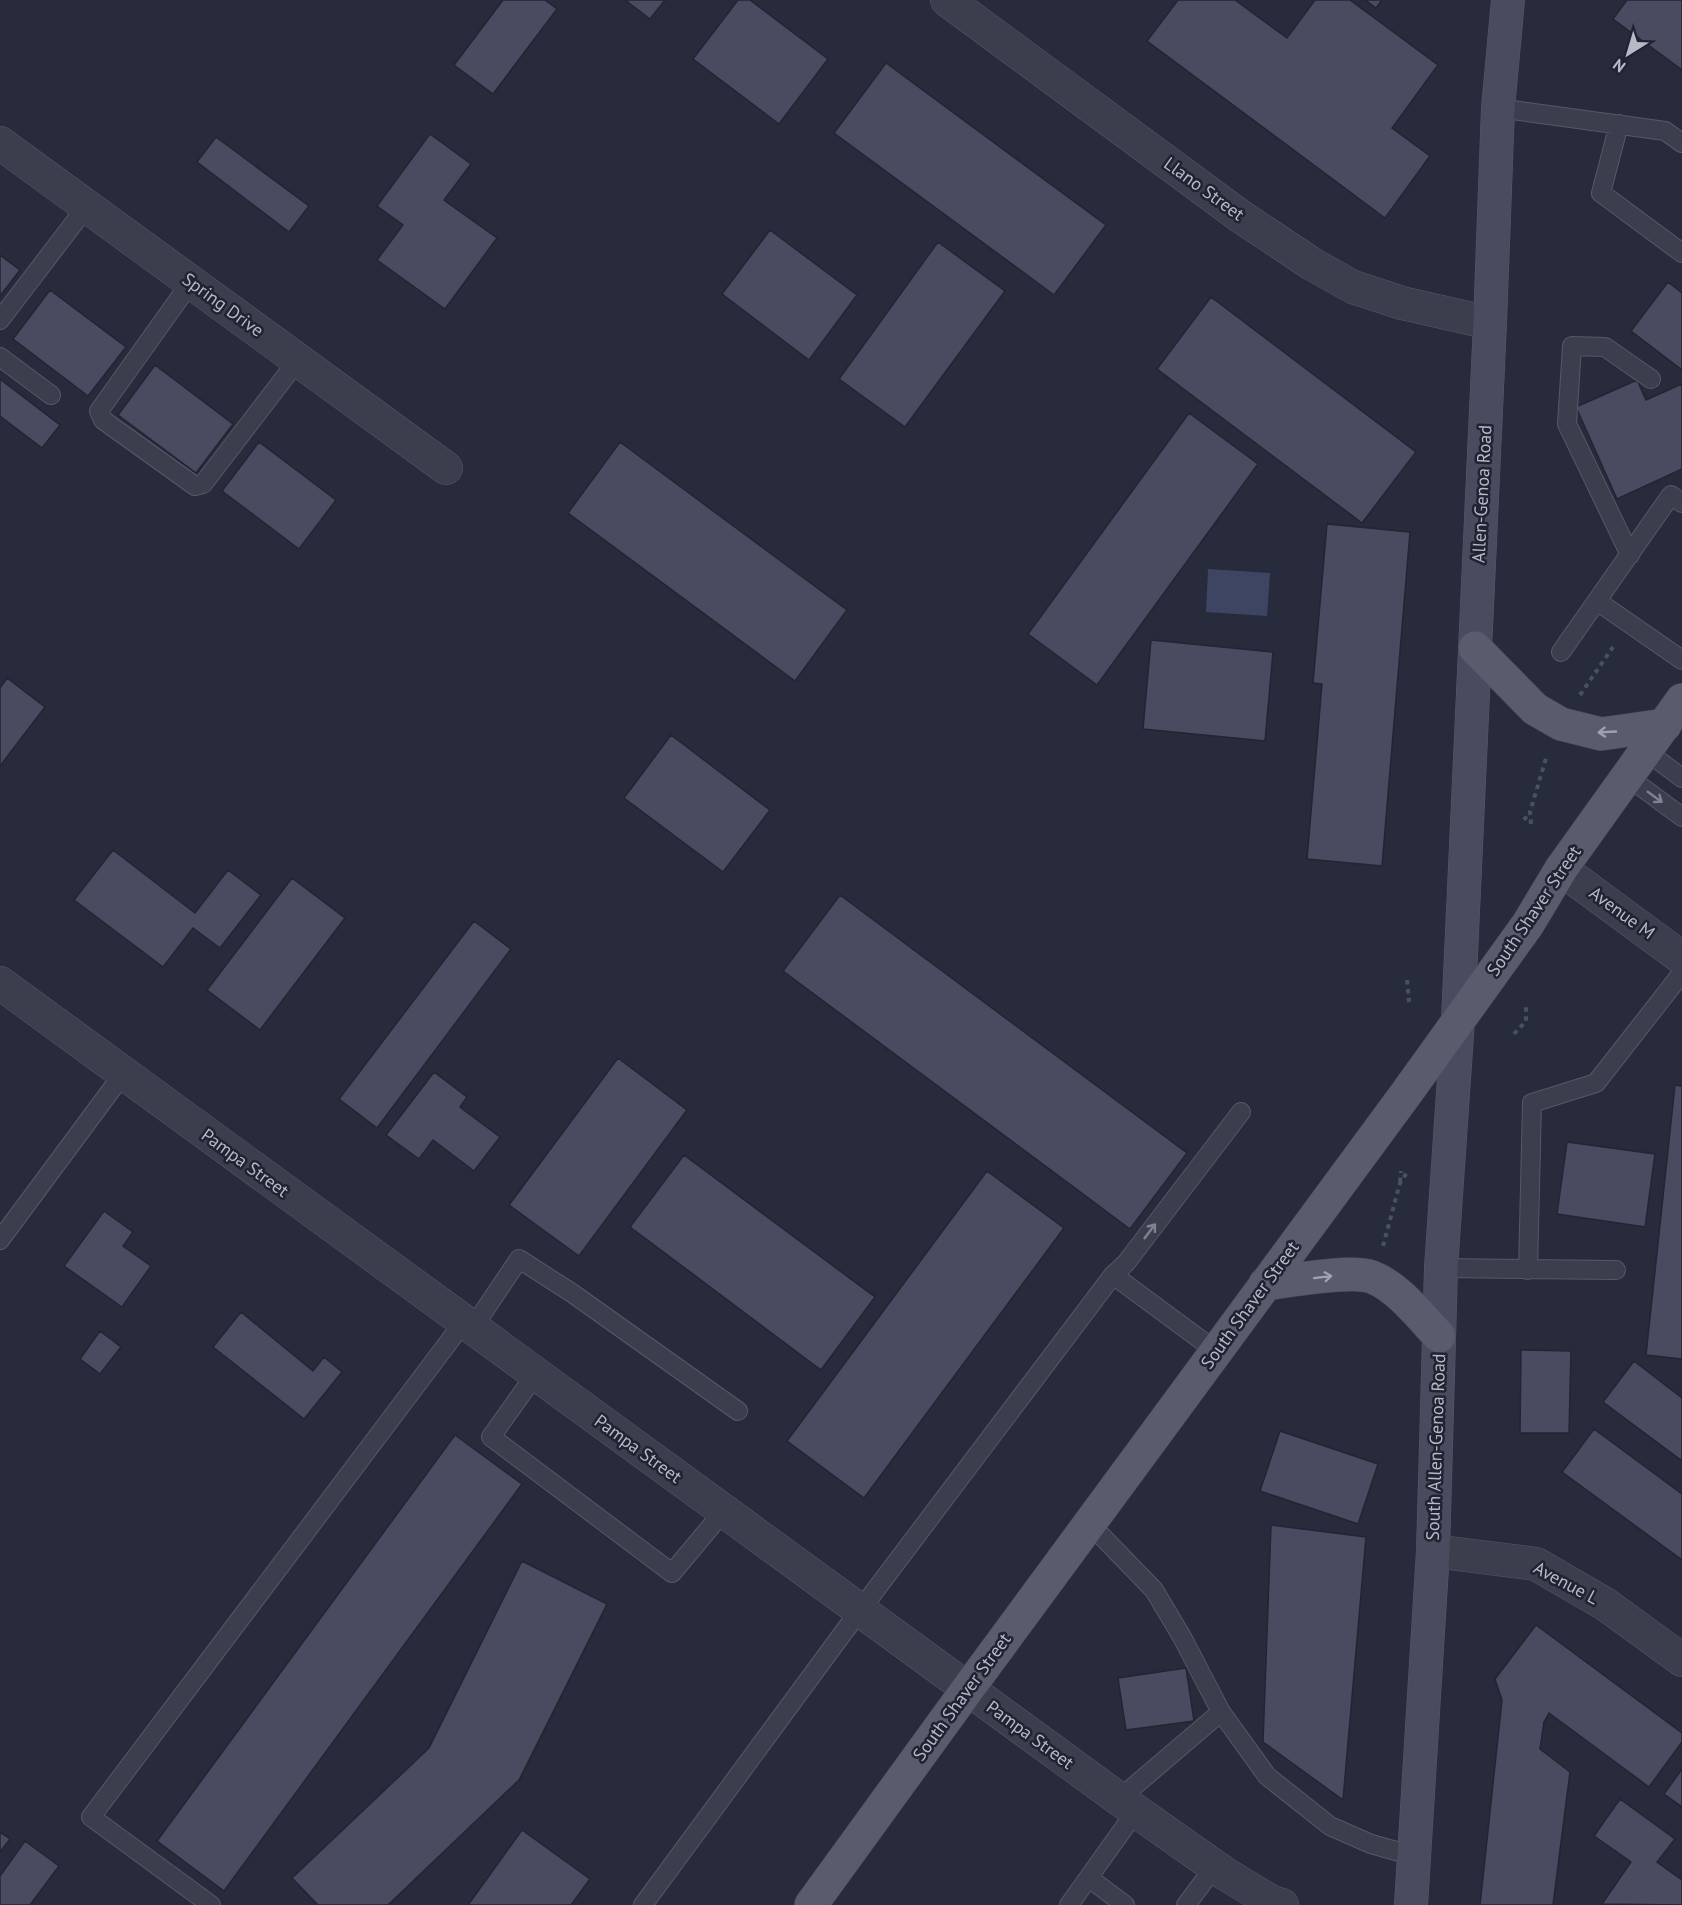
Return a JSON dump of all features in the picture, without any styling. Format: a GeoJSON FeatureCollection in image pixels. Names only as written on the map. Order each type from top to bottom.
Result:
{"type":"FeatureCollection","features":[{"type":"Feature","properties":{"kind":"main road","name":"Allen-Genoa Road"},"geometry":{"type":"LineString","coordinates":[[1459,988],[1490,323],[1497,108],[1508,0]]}},
{"type":"Feature","properties":{"kind":"main road"},"geometry":{"type":"LineString","coordinates":[[1475,648],[1535,709],[1561,724],[1601,734],[1673,712]]}},
{"type":"Feature","properties":{"kind":"main road","name":"South Shaver Street"},"geometry":{"type":"LineString","coordinates":[[811,1905],[1405,1095],[1528,924],[1561,869],[1673,712]]}},
{"type":"Feature","properties":{"kind":"main road","name":"South Allen-Genoa Road"},"geometry":{"type":"LineString","coordinates":[[1411,1905],[1433,1551],[1441,1268],[1459,988]]}},
{"type":"Feature","properties":{"kind":"main road"},"geometry":{"type":"LineString","coordinates":[[1265,1284],[1343,1274],[1371,1277],[1399,1294],[1439,1336]]}},
{"type":"Feature","properties":{"kind":"street","name":"Llano Street"},"geometry":{"type":"LineString","coordinates":[[947,0],[1240,216],[1312,264],[1353,287],[1402,303],[1490,323]]}},
{"type":"Feature","properties":{"kind":"street","name":"Spring Drive"},"geometry":{"type":"LineString","coordinates":[[0,142],[446,468]]}},
{"type":"Feature","properties":{"kind":"street","name":"Avenue M"},"geometry":{"type":"LineString","coordinates":[[1561,869],[1682,957]]}},
{"type":"Feature","properties":{"kind":"street","name":"Pampa Street"},"geometry":{"type":"LineString","coordinates":[[0,984],[1127,1805],[1215,1866],[1272,1902],[1282,1905]]}},
{"type":"Feature","properties":{"kind":"street","name":"Avenue L"},"geometry":{"type":"LineString","coordinates":[[1433,1551],[1536,1564],[1605,1604],[1682,1660]]}},
{"type":"Feature","properties":{"kind":"lane"},"geometry":{"type":"LineString","coordinates":[[1497,108],[1665,132],[1682,143]]}},
{"type":"Feature","properties":{"kind":"lane"},"geometry":{"type":"LineString","coordinates":[[1618,124],[1601,193],[1682,253]]}},
{"type":"Feature","properties":{"kind":"lane"},"geometry":{"type":"LineString","coordinates":[[0,320],[87,206]]}},
{"type":"Feature","properties":{"kind":"lane"},"geometry":{"type":"LineString","coordinates":[[191,282],[99,411],[103,420],[195,486],[199,486],[298,360]]}},
{"type":"Feature","properties":{"kind":"lane"},"geometry":{"type":"LineString","coordinates":[[1630,555],[1567,424],[1572,346],[1605,347],[1651,379]]}},
{"type":"Feature","properties":{"kind":"lane"},"geometry":{"type":"LineString","coordinates":[[0,357],[51,395]]}},
{"type":"Feature","properties":{"kind":"lane"},"geometry":{"type":"LineString","coordinates":[[1561,652],[1671,495],[1682,503]]}},
{"type":"Feature","properties":{"kind":"lane"},"geometry":{"type":"LineString","coordinates":[[1597,601],[1682,660]]}},
{"type":"Feature","properties":{"kind":"lane"},"geometry":{"type":"LineString","coordinates":[[1637,764],[1682,777]]}},
{"type":"Feature","properties":{"kind":"lane"},"geometry":{"type":"LineString","coordinates":[[1637,764],[1682,817]]}},
{"type":"Feature","properties":{"kind":"lane"},"geometry":{"type":"LineString","coordinates":[[1528,1270],[1532,1103],[1596,1083],[1682,973]]}},
{"type":"Feature","properties":{"kind":"lane"},"geometry":{"type":"LineString","coordinates":[[0,1240],[123,1074]]}},
{"type":"Feature","properties":{"kind":"lane"},"geometry":{"type":"LineString","coordinates":[[643,1905],[859,1611],[1113,1275],[1126,1263],[1241,1112]]}},
{"type":"Feature","properties":{"kind":"lane"},"geometry":{"type":"LineString","coordinates":[[211,1905],[91,1817],[519,1259],[572,1293],[738,1411]]}},
{"type":"Feature","properties":{"kind":"lane"},"geometry":{"type":"LineString","coordinates":[[1441,1268],[1616,1270]]}},
{"type":"Feature","properties":{"kind":"lane"},"geometry":{"type":"LineString","coordinates":[[1113,1275],[1216,1351]]}},
{"type":"Feature","properties":{"kind":"lane"},"geometry":{"type":"LineString","coordinates":[[535,1375],[491,1437],[672,1573],[723,1512]]}},
{"type":"Feature","properties":{"kind":"lane"},"geometry":{"type":"LineString","coordinates":[[1089,1523],[1154,1590],[1182,1637],[1221,1712],[1267,1776],[1330,1826],[1371,1844],[1414,1856]]}},
{"type":"Feature","properties":{"kind":"lane"},"geometry":{"type":"LineString","coordinates":[[1069,1905],[1089,1878],[1127,1805],[1221,1712]]}},
{"type":"Feature","properties":{"kind":"lane"},"geometry":{"type":"LineString","coordinates":[[1186,1905],[1215,1866]]}},
{"type":"Feature","properties":{"kind":"lane"},"geometry":{"type":"LineString","coordinates":[[1089,1878],[1125,1905]]}},
{"type":"Feature","properties":{"kind":"path"},"geometry":{"type":"LineString","coordinates":[[1576,701],[1613,646]]}},
{"type":"Feature","properties":{"kind":"path"},"geometry":{"type":"LineString","coordinates":[[1531,824],[1530,813],[1549,749]]}},
{"type":"Feature","properties":{"kind":"path"},"geometry":{"type":"LineString","coordinates":[[1524,820],[1530,813]]}},
{"type":"Feature","properties":{"kind":"path"},"geometry":{"type":"LineString","coordinates":[[1407,980],[1409,1002]]}},
{"type":"Feature","properties":{"kind":"path"},"geometry":{"type":"LineString","coordinates":[[1514,1034],[1526,1022],[1526,1005]]}},
{"type":"Feature","properties":{"kind":"path"},"geometry":{"type":"LineString","coordinates":[[1381,1252],[1400,1183],[1401,1171]]}},
{"type":"Feature","properties":{"kind":"path"},"geometry":{"type":"LineString","coordinates":[[1400,1183],[1408,1171]]}},
{"type":"Feature","properties":{"kind":"water"},"geometry":{"type":"Polygon","coordinates":[[[1208,569],[1270,573],[1267,616],[1206,612],[1208,569]]]}},
{"type":"Feature","properties":{"kind":"building"},"geometry":{"type":"Polygon","coordinates":[[[503,0],[545,0],[557,9],[493,94],[454,65],[503,0]]]}},
{"type":"Feature","properties":{"kind":"building"},"geometry":{"type":"Polygon","coordinates":[[[625,0],[665,0],[650,19],[625,0]]]}},
{"type":"Feature","properties":{"kind":"building"},"geometry":{"type":"Polygon","coordinates":[[[738,0],[750,0],[828,59],[779,124],[693,59],[738,0]]]}},
{"type":"Feature","properties":{"kind":"building"},"geometry":{"type":"Polygon","coordinates":[[[1178,0],[1235,0],[1287,38],[1315,0],[1350,0],[1438,65],[1392,128],[1430,156],[1385,218],[1147,41],[1178,0]]]}},
{"type":"Feature","properties":{"kind":"building"},"geometry":{"type":"Polygon","coordinates":[[[1365,0],[1382,0],[1376,8],[1365,0]]]}},
{"type":"Feature","properties":{"kind":"building"},"geometry":{"type":"Polygon","coordinates":[[[1627,0],[1682,0],[1682,70],[1613,19],[1627,0]]]}},
{"type":"Feature","properties":{"kind":"building"},"geometry":{"type":"Polygon","coordinates":[[[886,63],[1106,225],[1054,295],[834,133],[886,63]]]}},
{"type":"Feature","properties":{"kind":"building"},"geometry":{"type":"Polygon","coordinates":[[[430,134],[471,164],[444,200],[497,238],[445,309],[377,260],[403,225],[377,206],[430,134]]]}},
{"type":"Feature","properties":{"kind":"building"},"geometry":{"type":"Polygon","coordinates":[[[216,137],[309,206],[289,232],[197,162],[216,137]]]}},
{"type":"Feature","properties":{"kind":"building"},"geometry":{"type":"Polygon","coordinates":[[[770,230],[857,295],[809,360],[722,294],[770,230]]]}},
{"type":"Feature","properties":{"kind":"building"},"geometry":{"type":"Polygon","coordinates":[[[938,242],[1005,291],[905,427],[839,379],[938,242]]]}},
{"type":"Feature","properties":{"kind":"building"},"geometry":{"type":"Polygon","coordinates":[[[0,255],[20,270],[0,296],[0,255]]]}},
{"type":"Feature","properties":{"kind":"building"},"geometry":{"type":"Polygon","coordinates":[[[1668,282],[1682,293],[1682,370],[1631,331],[1668,282]]]}},
{"type":"Feature","properties":{"kind":"building"},"geometry":{"type":"Polygon","coordinates":[[[50,290],[126,347],[88,396],[13,339],[50,290]]]}},
{"type":"Feature","properties":{"kind":"building"},"geometry":{"type":"Polygon","coordinates":[[[1211,297],[1416,452],[1362,523],[1157,369],[1211,297]]]}},
{"type":"Feature","properties":{"kind":"building"},"geometry":{"type":"Polygon","coordinates":[[[155,365],[233,424],[196,473],[118,415],[155,365]]]}},
{"type":"Feature","properties":{"kind":"building"},"geometry":{"type":"Polygon","coordinates":[[[0,379],[60,425],[42,448],[0,416],[0,379]]]}},
{"type":"Feature","properties":{"kind":"building"},"geometry":{"type":"Polygon","coordinates":[[[1637,380],[1646,400],[1682,384],[1682,469],[1617,499],[1576,407],[1637,380]]]}},
{"type":"Feature","properties":{"kind":"building"},"geometry":{"type":"Polygon","coordinates":[[[1189,413],[1258,464],[1097,685],[1028,634],[1189,413]]]}},
{"type":"Feature","properties":{"kind":"building"},"geometry":{"type":"Polygon","coordinates":[[[259,442],[336,500],[299,549],[222,491],[259,442]]]}},
{"type":"Feature","properties":{"kind":"building"},"geometry":{"type":"Polygon","coordinates":[[[620,442],[847,610],[795,681],[568,513],[620,442]]]}},
{"type":"Feature","properties":{"kind":"building"},"geometry":{"type":"Polygon","coordinates":[[[1327,524],[1410,532],[1382,866],[1307,859],[1322,684],[1313,683],[1327,524]]]}},
{"type":"Feature","properties":{"kind":"building"},"geometry":{"type":"Polygon","coordinates":[[[1151,640],[1273,652],[1265,741],[1143,729],[1151,640]]]}},
{"type":"Feature","properties":{"kind":"building"},"geometry":{"type":"Polygon","coordinates":[[[7,678],[45,707],[0,766],[0,688],[7,678]]]}},
{"type":"Feature","properties":{"kind":"building"},"geometry":{"type":"Polygon","coordinates":[[[671,735],[770,810],[723,872],[624,798],[671,735]]]}},
{"type":"Feature","properties":{"kind":"building"},"geometry":{"type":"Polygon","coordinates":[[[113,850],[195,913],[228,870],[261,895],[220,948],[193,928],[163,967],[74,900],[113,850]]]}},
{"type":"Feature","properties":{"kind":"building"},"geometry":{"type":"Polygon","coordinates":[[[292,878],[345,918],[260,1030],[207,990],[292,878]]]}},
{"type":"Feature","properties":{"kind":"building"},"geometry":{"type":"Polygon","coordinates":[[[840,895],[1187,1153],[1130,1229],[783,971],[840,895]]]}},
{"type":"Feature","properties":{"kind":"building"},"geometry":{"type":"Polygon","coordinates":[[[474,921],[511,949],[377,1128],[339,1099],[474,921]]]}},
{"type":"Feature","properties":{"kind":"building"},"geometry":{"type":"Polygon","coordinates":[[[618,1058],[687,1110],[579,1256],[509,1205],[618,1058]]]}},
{"type":"Feature","properties":{"kind":"building"},"geometry":{"type":"Polygon","coordinates":[[[434,1072],[467,1097],[460,1107],[500,1137],[474,1171],[433,1140],[419,1159],[386,1135],[434,1072]]]}},
{"type":"Feature","properties":{"kind":"building"},"geometry":{"type":"Polygon","coordinates":[[[1675,1085],[1682,1086],[1682,1359],[1646,1355],[1675,1085]]]}},
{"type":"Feature","properties":{"kind":"building"},"geometry":{"type":"Polygon","coordinates":[[[1567,1142],[1655,1154],[1645,1227],[1557,1214],[1567,1142]]]}},
{"type":"Feature","properties":{"kind":"building"},"geometry":{"type":"Polygon","coordinates":[[[684,1155],[875,1297],[821,1370],[630,1227],[684,1155]]]}},
{"type":"Feature","properties":{"kind":"building"},"geometry":{"type":"Polygon","coordinates":[[[987,1171],[1064,1228],[864,1498],[787,1441],[987,1171]]]}},
{"type":"Feature","properties":{"kind":"building"},"geometry":{"type":"Polygon","coordinates":[[[104,1211],[133,1232],[123,1246],[151,1266],[122,1307],[64,1266],[104,1211]]]}},
{"type":"Feature","properties":{"kind":"building"},"geometry":{"type":"Polygon","coordinates":[[[241,1312],[313,1371],[324,1357],[342,1372],[304,1419],[213,1347],[241,1312]]]}},
{"type":"Feature","properties":{"kind":"building"},"geometry":{"type":"Polygon","coordinates":[[[100,1331],[121,1347],[100,1374],[80,1359],[100,1331]]]}},
{"type":"Feature","properties":{"kind":"building"},"geometry":{"type":"Polygon","coordinates":[[[1521,1350],[1571,1351],[1569,1433],[1520,1433],[1521,1350]]]}},
{"type":"Feature","properties":{"kind":"building"},"geometry":{"type":"Polygon","coordinates":[[[1634,1361],[1682,1398],[1682,1461],[1603,1402],[1634,1361]]]}},
{"type":"Feature","properties":{"kind":"building"},"geometry":{"type":"Polygon","coordinates":[[[1594,1429],[1682,1494],[1682,1560],[1562,1472],[1594,1429]]]}},
{"type":"Feature","properties":{"kind":"building"},"geometry":{"type":"Polygon","coordinates":[[[1280,1431],[1378,1464],[1358,1524],[1260,1491],[1280,1431]]]}},
{"type":"Feature","properties":{"kind":"building"},"geometry":{"type":"Polygon","coordinates":[[[455,1435],[522,1484],[224,1891],[157,1841],[455,1435]]]}},
{"type":"Feature","properties":{"kind":"building"},"geometry":{"type":"Polygon","coordinates":[[[1271,1525],[1366,1537],[1343,1800],[1263,1742],[1271,1525]]]}},
{"type":"Feature","properties":{"kind":"building"},"geometry":{"type":"Polygon","coordinates":[[[522,1561],[607,1604],[519,1780],[388,1905],[318,1905],[292,1878],[429,1748],[522,1561]]]}},
{"type":"Feature","properties":{"kind":"building"},"geometry":{"type":"Polygon","coordinates":[[[1536,1625],[1682,1733],[1682,1742],[1649,1787],[1549,1713],[1544,1722],[1540,1749],[1570,1772],[1553,1905],[1480,1905],[1502,1700],[1495,1679],[1536,1625]]]}},
{"type":"Feature","properties":{"kind":"building"},"geometry":{"type":"Polygon","coordinates":[[[1186,1668],[1194,1721],[1126,1730],[1118,1678],[1186,1668]]]}},
{"type":"Feature","properties":{"kind":"building"},"geometry":{"type":"Polygon","coordinates":[[[1682,1769],[1682,1807],[1664,1794],[1682,1769]]]}},
{"type":"Feature","properties":{"kind":"building"},"geometry":{"type":"Polygon","coordinates":[[[1620,1799],[1675,1839],[1657,1862],[1682,1880],[1682,1905],[1602,1904],[1631,1862],[1594,1836],[1620,1799]]]}},
{"type":"Feature","properties":{"kind":"building"},"geometry":{"type":"Polygon","coordinates":[[[522,1830],[590,1879],[571,1905],[468,1905],[522,1830]]]}},
{"type":"Feature","properties":{"kind":"building"},"geometry":{"type":"Polygon","coordinates":[[[0,1832],[10,1839],[0,1852],[0,1832]]]}},
{"type":"Feature","properties":{"kind":"building"},"geometry":{"type":"Polygon","coordinates":[[[25,1841],[59,1866],[30,1905],[0,1905],[0,1876],[25,1841]]]}}]}
